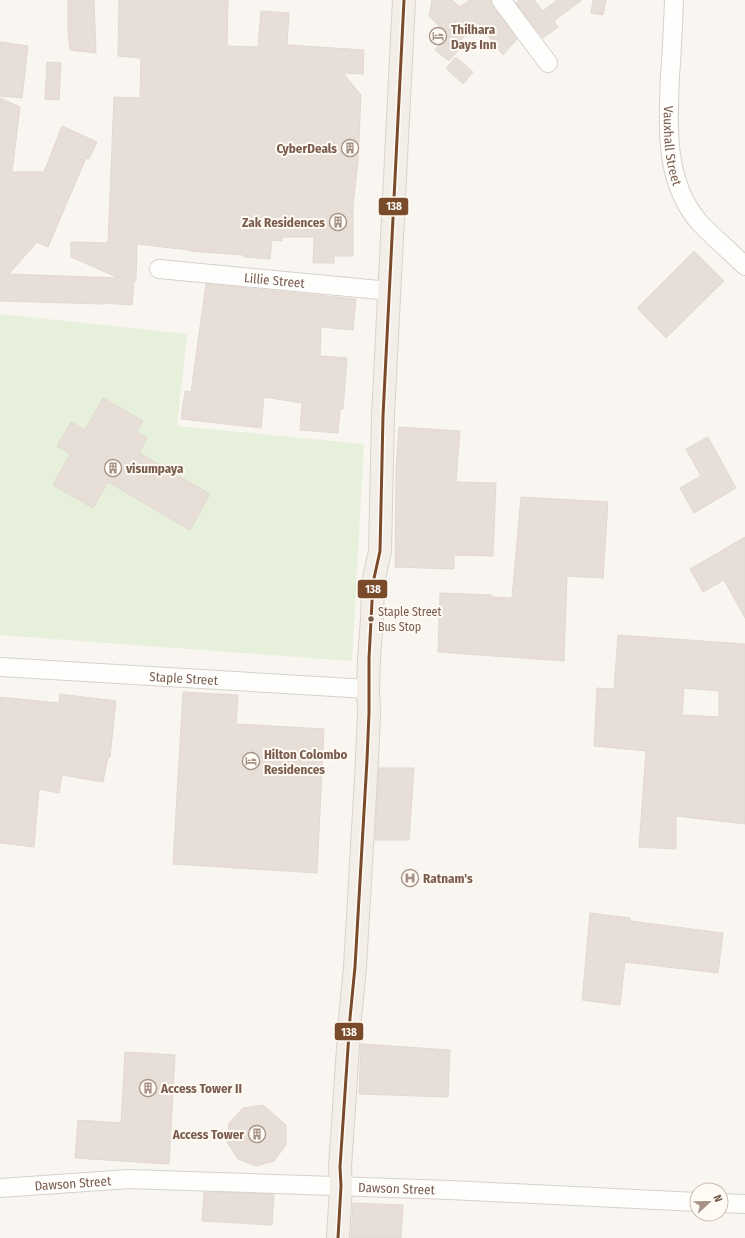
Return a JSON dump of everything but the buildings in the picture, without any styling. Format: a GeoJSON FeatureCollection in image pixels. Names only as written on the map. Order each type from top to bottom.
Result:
{"type":"FeatureCollection","features":[{"type":"Feature","properties":{"kind":"main road"},"geometry":{"type":"LineString","coordinates":[[338,1238],[341,1186],[340,1166],[355,967],[370,713],[368,689],[373,583],[380,551],[383,416],[404,0]]}},
{"type":"Feature","properties":{"kind":"street"},"geometry":{"type":"LineString","coordinates":[[501,0],[548,63]]}},
{"type":"Feature","properties":{"kind":"street","name":"Vauxhall Street"},"geometry":{"type":"LineString","coordinates":[[674,0],[668,116],[670,153],[677,184],[686,203],[698,221],[745,266]]}},
{"type":"Feature","properties":{"kind":"street","name":"Lillie Street"},"geometry":{"type":"LineString","coordinates":[[159,269],[390,291]]}},
{"type":"Feature","properties":{"kind":"street","name":"Staple Street"},"geometry":{"type":"LineString","coordinates":[[0,667],[368,689]]}},
{"type":"Feature","properties":{"kind":"street","name":"Dawson Street"},"geometry":{"type":"LineString","coordinates":[[0,1188],[130,1179],[450,1190],[689,1202]]}},
{"type":"Feature","properties":{"kind":"street"},"geometry":{"type":"LineString","coordinates":[[729,1203],[745,1204]]}},
{"type":"Feature","properties":{"kind":"green space"},"geometry":{"type":"Polygon","coordinates":[[[0,314],[187,334],[177,426],[364,444],[352,661],[0,635],[0,314]]]}},
{"type":"Feature","properties":{"kind":"transit line","name":"138"},"geometry":{"type":"LineString","coordinates":[[338,1238],[341,1186],[340,1167],[355,967],[367,760],[369,658],[373,583],[380,551],[383,416],[404,0]]}},
{"type":"Feature","properties":{"kind":"place","name":"Thilhara Days Inn"},"geometry":{"type":"Point","coordinates":[438,36]}},
{"type":"Feature","properties":{"kind":"place","name":"CyberDeals"},"geometry":{"type":"Point","coordinates":[350,148]}},
{"type":"Feature","properties":{"kind":"place","name":"Zak Residences"},"geometry":{"type":"Point","coordinates":[338,222]}},
{"type":"Feature","properties":{"kind":"place","name":"visumpaya"},"geometry":{"type":"Point","coordinates":[113,468]}},
{"type":"Feature","properties":{"kind":"place","name":"Staple Street Bus Stop"},"geometry":{"type":"Point","coordinates":[371,619]}},
{"type":"Feature","properties":{"kind":"place","name":"Hilton Colombo Residences"},"geometry":{"type":"Point","coordinates":[251,761]}},
{"type":"Feature","properties":{"kind":"place","name":"Ratnam's"},"geometry":{"type":"Point","coordinates":[410,878]}},
{"type":"Feature","properties":{"kind":"place","name":"Access Tower II"},"geometry":{"type":"Point","coordinates":[148,1088]}},
{"type":"Feature","properties":{"kind":"place","name":"Access Tower"},"geometry":{"type":"Point","coordinates":[257,1134]}}]}
